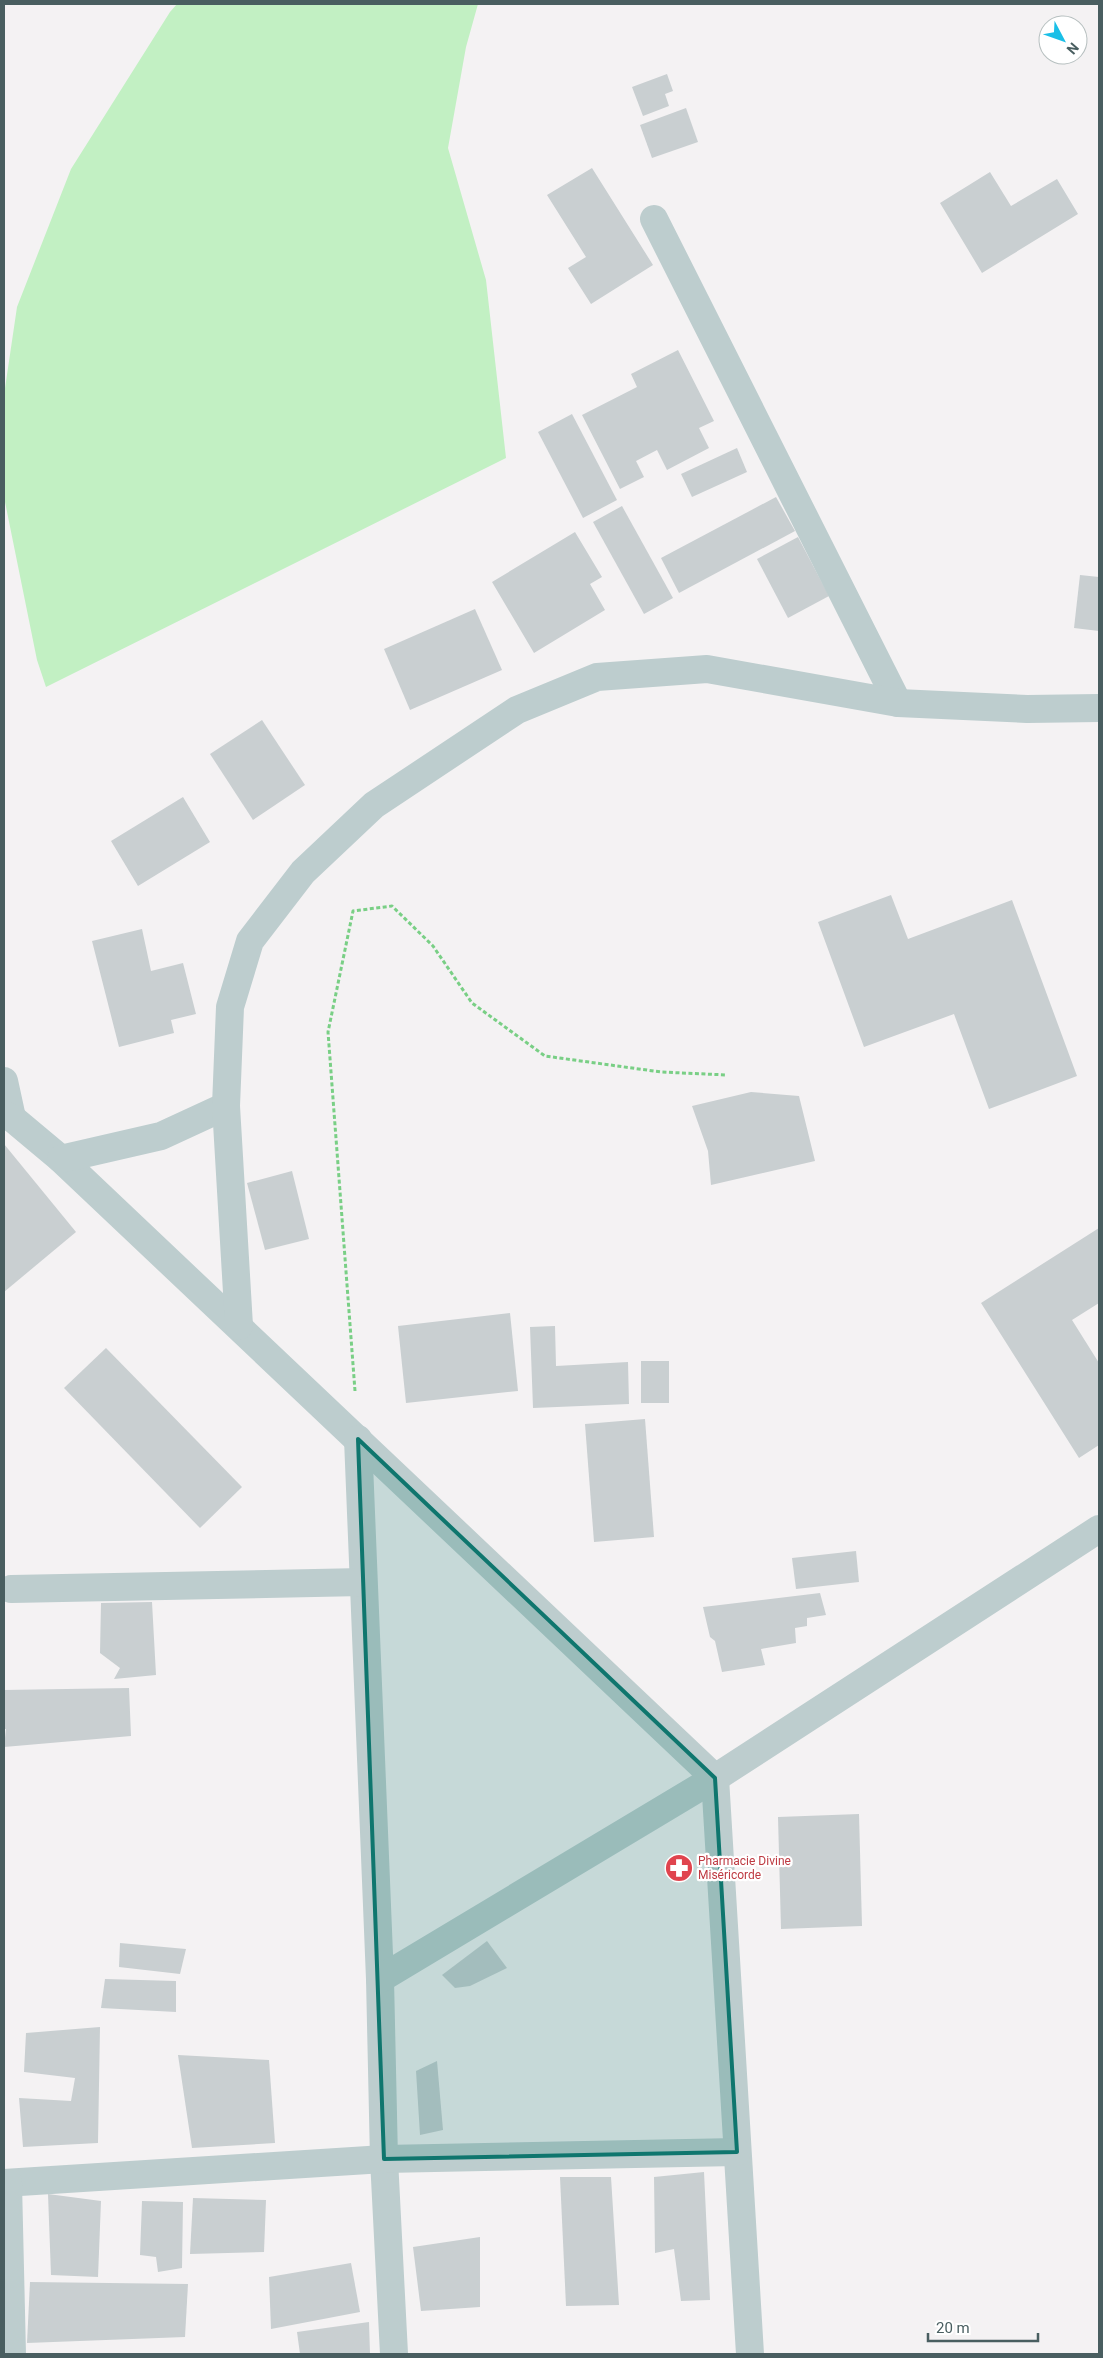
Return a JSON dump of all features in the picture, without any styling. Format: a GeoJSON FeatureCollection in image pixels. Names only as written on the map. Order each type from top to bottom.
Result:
{"type":"FeatureCollection","features":[{"type":"Feature","properties":{"kind":"street"},"geometry":{"type":"LineString","coordinates":[[654,218],[898,703]]}},
{"type":"Feature","properties":{"kind":"street"},"geometry":{"type":"LineString","coordinates":[[239,1326],[226,1106],[230,1007],[250,941],[303,872],[374,805],[517,710],[596,677],[707,669],[898,703],[1027,709],[1099,708]]}},
{"type":"Feature","properties":{"kind":"street"},"geometry":{"type":"LineString","coordinates":[[4,1081],[8,1116],[61,1158],[715,1778],[750,2354]]}},
{"type":"Feature","properties":{"kind":"street"},"geometry":{"type":"LineString","coordinates":[[61,1158],[161,1136],[226,1106]]}},
{"type":"Feature","properties":{"kind":"street"},"geometry":{"type":"LineString","coordinates":[[358,1439],[380,1980],[384,2158],[394,2354]]}},
{"type":"Feature","properties":{"kind":"street"},"geometry":{"type":"LineString","coordinates":[[380,1980],[715,1778],[1099,1529]]}},
{"type":"Feature","properties":{"kind":"street"},"geometry":{"type":"LineString","coordinates":[[11,1589],[363,1582]]}},
{"type":"Feature","properties":{"kind":"street"},"geometry":{"type":"LineString","coordinates":[[12,2354],[6,2183],[384,2158],[737,2152]]}},
{"type":"Feature","properties":{"kind":"path"},"geometry":{"type":"LineString","coordinates":[[358,1439],[328,1032],[353,912],[392,906],[433,946],[472,1003],[545,1056],[661,1072],[727,1075]]}},
{"type":"Feature","properties":{"kind":"highlighted area"},"geometry":{"type":"Polygon","coordinates":[[[358,1439],[715,1778],[737,2152],[384,2159],[358,1439]]]}},
{"type":"Feature","properties":{"kind":"green space"},"geometry":{"type":"Polygon","coordinates":[[[177,4],[478,4],[466,47],[448,148],[486,280],[506,458],[46,687],[37,660],[4,497],[4,395],[17,307],[71,169],[170,12],[177,4]]]}},
{"type":"Feature","properties":{"kind":"building"},"geometry":{"type":"Polygon","coordinates":[[[667,74],[673,91],[665,94],[669,106],[643,116],[632,87],[667,74]]]}},
{"type":"Feature","properties":{"kind":"building"},"geometry":{"type":"Polygon","coordinates":[[[686,108],[698,142],[652,158],[640,125],[686,108]]]}},
{"type":"Feature","properties":{"kind":"building"},"geometry":{"type":"Polygon","coordinates":[[[592,168],[653,265],[591,304],[568,268],[586,257],[547,195],[592,168]]]}},
{"type":"Feature","properties":{"kind":"building"},"geometry":{"type":"Polygon","coordinates":[[[990,172],[1011,206],[1057,179],[1078,214],[982,273],[940,203],[990,172]]]}},
{"type":"Feature","properties":{"kind":"building"},"geometry":{"type":"Polygon","coordinates":[[[678,350],[714,421],[699,428],[709,448],[667,470],[657,450],[636,461],[644,477],[620,489],[582,415],[637,387],[631,374],[678,350]]]}},
{"type":"Feature","properties":{"kind":"building"},"geometry":{"type":"Polygon","coordinates":[[[572,414],[617,500],[583,518],[538,432],[572,414]]]}},
{"type":"Feature","properties":{"kind":"building"},"geometry":{"type":"Polygon","coordinates":[[[737,448],[747,472],[692,497],[681,474],[737,448]]]}},
{"type":"Feature","properties":{"kind":"building"},"geometry":{"type":"Polygon","coordinates":[[[776,497],[795,531],[679,593],[661,558],[776,497]]]}},
{"type":"Feature","properties":{"kind":"building"},"geometry":{"type":"Polygon","coordinates":[[[622,506],[673,598],[644,614],[593,522],[622,506]]]}},
{"type":"Feature","properties":{"kind":"building"},"geometry":{"type":"Polygon","coordinates":[[[575,532],[602,577],[590,584],[605,610],[534,653],[492,582],[575,532]]]}},
{"type":"Feature","properties":{"kind":"building"},"geometry":{"type":"Polygon","coordinates":[[[798,537],[829,596],[788,618],[757,559],[798,537]]]}},
{"type":"Feature","properties":{"kind":"building"},"geometry":{"type":"Polygon","coordinates":[[[1080,575],[1099,577],[1099,631],[1074,628],[1080,575]]]}},
{"type":"Feature","properties":{"kind":"building"},"geometry":{"type":"Polygon","coordinates":[[[475,609],[502,670],[410,710],[384,649],[475,609]]]}},
{"type":"Feature","properties":{"kind":"building"},"geometry":{"type":"Polygon","coordinates":[[[262,720],[305,785],[253,820],[210,754],[262,720]]]}},
{"type":"Feature","properties":{"kind":"building"},"geometry":{"type":"Polygon","coordinates":[[[183,797],[210,842],[138,886],[111,841],[183,797]]]}},
{"type":"Feature","properties":{"kind":"building"},"geometry":{"type":"Polygon","coordinates":[[[891,895],[908,939],[1012,900],[1077,1076],[989,1109],[954,1014],[864,1047],[818,922],[891,895]]]}},
{"type":"Feature","properties":{"kind":"building"},"geometry":{"type":"Polygon","coordinates":[[[142,929],[151,971],[183,963],[196,1014],[171,1020],[174,1033],[119,1047],[92,941],[142,929]]]}},
{"type":"Feature","properties":{"kind":"building"},"geometry":{"type":"Polygon","coordinates":[[[751,1092],[799,1096],[815,1161],[711,1185],[708,1151],[692,1106],[751,1092]]]}},
{"type":"Feature","properties":{"kind":"building"},"geometry":{"type":"Polygon","coordinates":[[[4,1144],[76,1232],[4,1292],[4,1144]]]}},
{"type":"Feature","properties":{"kind":"building"},"geometry":{"type":"Polygon","coordinates":[[[292,1171],[309,1239],[265,1250],[247,1183],[292,1171]]]}},
{"type":"Feature","properties":{"kind":"building"},"geometry":{"type":"Polygon","coordinates":[[[1099,1228],[1099,1303],[1072,1320],[1099,1363],[1099,1445],[1079,1458],[981,1303],[1099,1228]]]}},
{"type":"Feature","properties":{"kind":"building"},"geometry":{"type":"Polygon","coordinates":[[[510,1313],[518,1391],[406,1403],[398,1326],[510,1313]]]}},
{"type":"Feature","properties":{"kind":"building"},"geometry":{"type":"Polygon","coordinates":[[[555,1326],[556,1366],[628,1362],[629,1404],[533,1408],[530,1327],[555,1326]]]}},
{"type":"Feature","properties":{"kind":"building"},"geometry":{"type":"Polygon","coordinates":[[[106,1348],[242,1487],[200,1528],[64,1388],[106,1348]]]}},
{"type":"Feature","properties":{"kind":"building"},"geometry":{"type":"Polygon","coordinates":[[[641,1361],[669,1361],[669,1403],[641,1403],[641,1361]]]}},
{"type":"Feature","properties":{"kind":"building"},"geometry":{"type":"Polygon","coordinates":[[[645,1419],[654,1537],[594,1542],[585,1424],[645,1419]]]}},
{"type":"Feature","properties":{"kind":"building"},"geometry":{"type":"Polygon","coordinates":[[[856,1551],[859,1582],[796,1589],[792,1558],[856,1551]]]}},
{"type":"Feature","properties":{"kind":"building"},"geometry":{"type":"Polygon","coordinates":[[[820,1593],[826,1615],[807,1618],[807,1626],[795,1628],[796,1643],[761,1649],[765,1665],[722,1672],[715,1641],[710,1637],[703,1607],[820,1593]]]}},
{"type":"Feature","properties":{"kind":"building"},"geometry":{"type":"Polygon","coordinates":[[[152,1602],[156,1675],[114,1679],[120,1668],[100,1653],[101,1603],[152,1602]]]}},
{"type":"Feature","properties":{"kind":"building"},"geometry":{"type":"Polygon","coordinates":[[[129,1688],[131,1736],[4,1747],[6,1729],[4,1729],[4,1690],[129,1688]]]}},
{"type":"Feature","properties":{"kind":"building"},"geometry":{"type":"Polygon","coordinates":[[[859,1814],[862,1926],[781,1929],[778,1817],[859,1814]]]}},
{"type":"Feature","properties":{"kind":"building"},"geometry":{"type":"Polygon","coordinates":[[[487,1941],[507,1968],[470,1986],[455,1988],[442,1975],[487,1941]]]}},
{"type":"Feature","properties":{"kind":"building"},"geometry":{"type":"Polygon","coordinates":[[[120,1943],[186,1949],[180,1974],[119,1967],[120,1943]]]}},
{"type":"Feature","properties":{"kind":"building"},"geometry":{"type":"Polygon","coordinates":[[[105,1979],[176,1981],[176,2012],[101,2008],[105,1979]]]}},
{"type":"Feature","properties":{"kind":"building"},"geometry":{"type":"Polygon","coordinates":[[[100,2027],[98,2143],[23,2147],[19,2098],[71,2101],[75,2078],[24,2072],[26,2033],[100,2027]]]}},
{"type":"Feature","properties":{"kind":"building"},"geometry":{"type":"Polygon","coordinates":[[[178,2055],[269,2060],[275,2143],[192,2148],[178,2055]]]}},
{"type":"Feature","properties":{"kind":"building"},"geometry":{"type":"Polygon","coordinates":[[[437,2061],[443,2130],[420,2135],[416,2071],[437,2061]]]}},
{"type":"Feature","properties":{"kind":"building"},"geometry":{"type":"Polygon","coordinates":[[[704,2172],[710,2300],[681,2301],[674,2249],[655,2253],[654,2177],[704,2172]]]}},
{"type":"Feature","properties":{"kind":"building"},"geometry":{"type":"Polygon","coordinates":[[[560,2177],[611,2177],[619,2305],[566,2306],[560,2177]]]}},
{"type":"Feature","properties":{"kind":"building"},"geometry":{"type":"Polygon","coordinates":[[[48,2194],[101,2201],[98,2277],[51,2275],[48,2194]]]}},
{"type":"Feature","properties":{"kind":"building"},"geometry":{"type":"Polygon","coordinates":[[[193,2198],[266,2200],[264,2252],[190,2254],[193,2198]]]}},
{"type":"Feature","properties":{"kind":"building"},"geometry":{"type":"Polygon","coordinates":[[[142,2201],[183,2202],[182,2268],[158,2272],[156,2257],[140,2255],[142,2201]]]}},
{"type":"Feature","properties":{"kind":"building"},"geometry":{"type":"Polygon","coordinates":[[[480,2237],[480,2307],[421,2311],[413,2247],[480,2237]]]}},
{"type":"Feature","properties":{"kind":"building"},"geometry":{"type":"Polygon","coordinates":[[[351,2263],[360,2312],[271,2329],[269,2277],[351,2263]]]}},
{"type":"Feature","properties":{"kind":"building"},"geometry":{"type":"Polygon","coordinates":[[[30,2282],[188,2284],[185,2337],[27,2343],[30,2282]]]}},
{"type":"Feature","properties":{"kind":"building"},"geometry":{"type":"Polygon","coordinates":[[[369,2322],[370,2354],[300,2354],[297,2332],[369,2322]]]}},
{"type":"Feature","properties":{"kind":"place","name":"Pharmacie Divine Miséricorde"},"geometry":{"type":"Point","coordinates":[679,1868]}}]}
